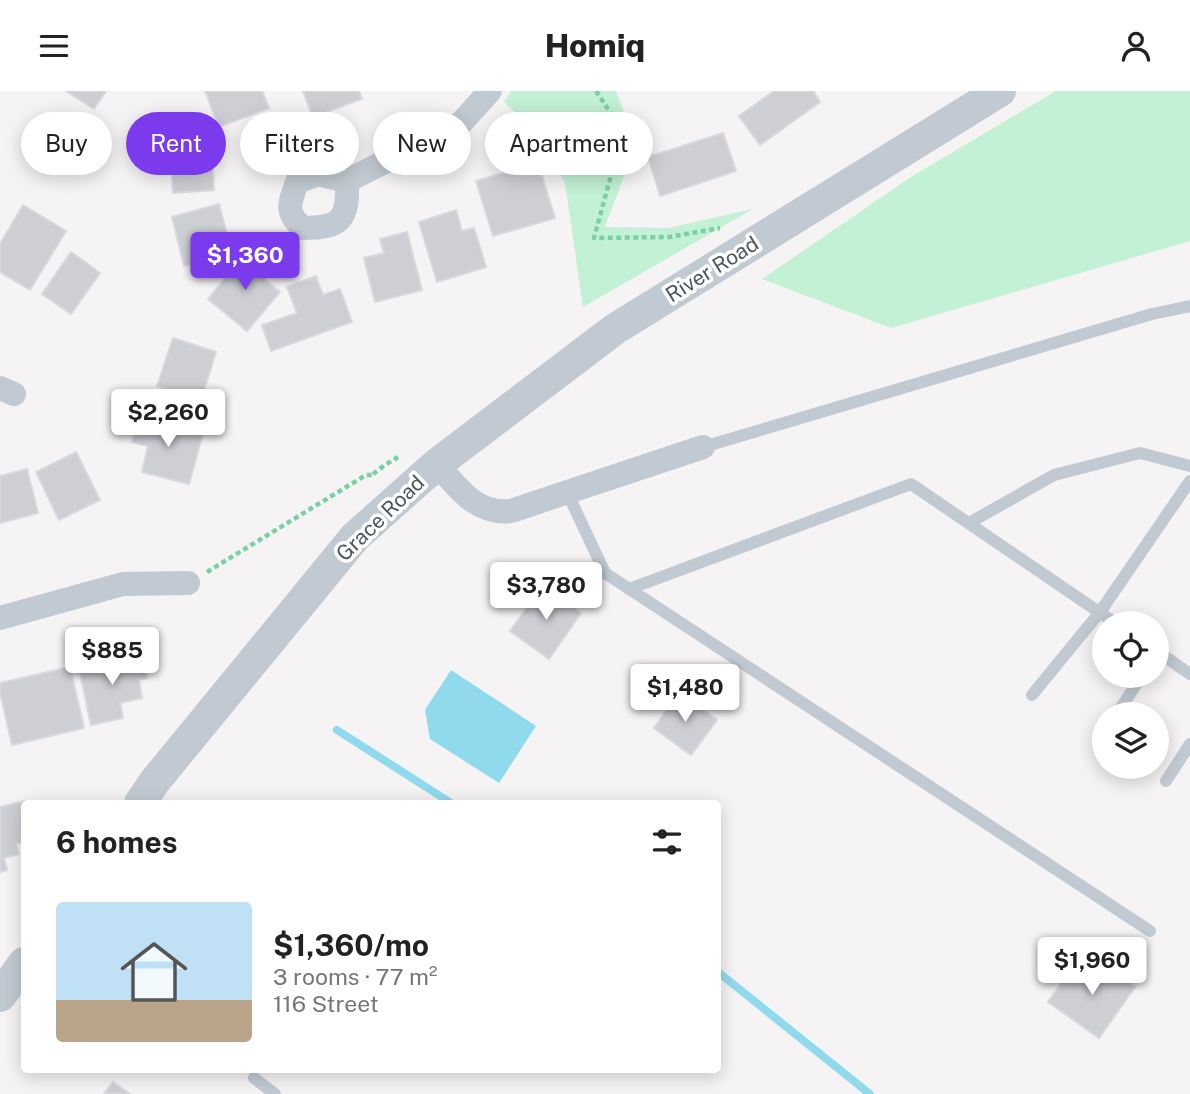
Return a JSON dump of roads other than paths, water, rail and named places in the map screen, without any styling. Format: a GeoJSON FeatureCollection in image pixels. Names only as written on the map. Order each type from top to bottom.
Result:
{"type":"FeatureCollection","features":[{"type":"Feature","properties":{"kind":"street"},"geometry":{"type":"LineString","coordinates":[[348,181],[461,123],[489,91]]}},
{"type":"Feature","properties":{"kind":"street","name":"River Road"},"geometry":{"type":"LineString","coordinates":[[437,464],[615,329],[1000,91]]}},
{"type":"Feature","properties":{"kind":"street","name":"Grace Road"},"geometry":{"type":"LineString","coordinates":[[142,800],[355,537],[437,464],[476,505],[497,513],[511,511],[703,447]]}},
{"type":"Feature","properties":{"kind":"street"},"geometry":{"type":"LineString","coordinates":[[0,618],[123,584],[188,583]]}},
{"type":"Feature","properties":{"kind":"street"},"geometry":{"type":"LineString","coordinates":[[0,996],[21,967]]}},
{"type":"Feature","properties":{"kind":"lane"},"geometry":{"type":"LineString","coordinates":[[703,447],[1152,314],[1190,306]]}},
{"type":"Feature","properties":{"kind":"lane"},"geometry":{"type":"LineString","coordinates":[[969,523],[1054,475],[1115,459],[1140,453],[1190,466]]}},
{"type":"Feature","properties":{"kind":"lane"},"geometry":{"type":"LineString","coordinates":[[1101,611],[1190,481]]}},
{"type":"Feature","properties":{"kind":"lane"},"geometry":{"type":"LineString","coordinates":[[629,590],[911,484],[1099,611]]}},
{"type":"Feature","properties":{"kind":"lane"},"geometry":{"type":"LineString","coordinates":[[567,492],[605,573],[1150,931]]}},
{"type":"Feature","properties":{"kind":"lane"},"geometry":{"type":"LineString","coordinates":[[1032,695],[1092,622]]}},
{"type":"Feature","properties":{"kind":"lane"},"geometry":{"type":"LineString","coordinates":[[1169,659],[1190,674]]}},
{"type":"Feature","properties":{"kind":"lane"},"geometry":{"type":"LineString","coordinates":[[1166,781],[1190,744]]}},
{"type":"Feature","properties":{"kind":"lane"},"geometry":{"type":"LineString","coordinates":[[254,1078],[275,1094]]}},
{"type":"Feature","properties":{"kind":"water"},"geometry":{"type":"Polygon","coordinates":[[[451,670],[536,726],[499,783],[430,739],[425,710],[451,670]]]}},
{"type":"Feature","properties":{"kind":"waterway"},"geometry":{"type":"LineString","coordinates":[[337,730],[446,800]]}},
{"type":"Feature","properties":{"kind":"waterway"},"geometry":{"type":"LineString","coordinates":[[721,974],[870,1094]]}}]}
